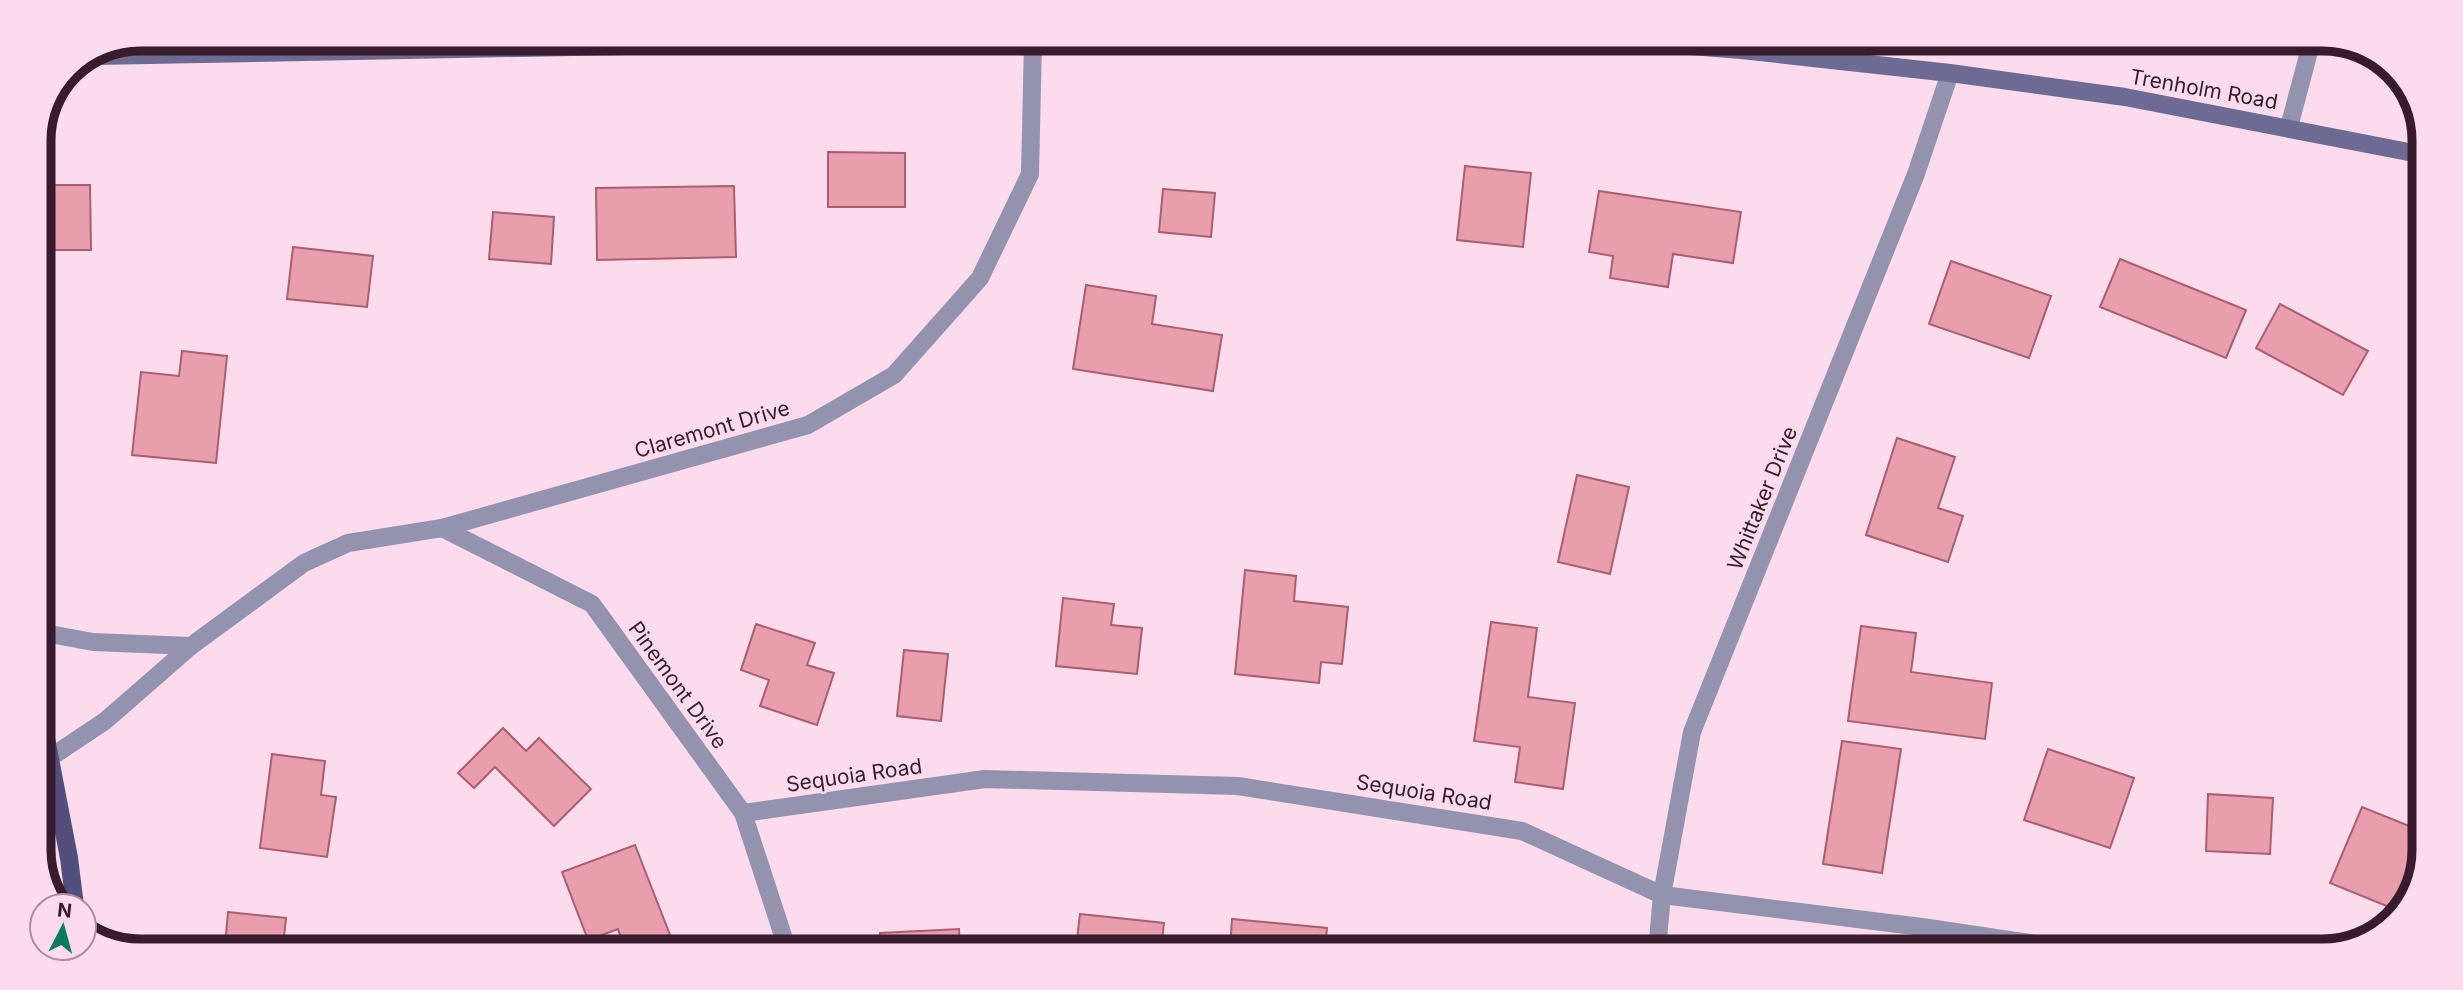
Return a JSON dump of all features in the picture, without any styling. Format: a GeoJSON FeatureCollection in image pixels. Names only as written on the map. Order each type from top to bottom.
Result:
{"type":"FeatureCollection","features":[{"type":"Feature","properties":{"kind":"main road"},"geometry":{"type":"LineString","coordinates":[[109,57],[392,51]]}},
{"type":"Feature","properties":{"kind":"main road","name":"Trenholm Road"},"geometry":{"type":"LineString","coordinates":[[1750,51],[2125,97],[2412,153]]}},
{"type":"Feature","properties":{"kind":"main road"},"geometry":{"type":"LineString","coordinates":[[51,757],[73,892]]}},
{"type":"Feature","properties":{"kind":"street","name":"Claremont Drive"},"geometry":{"type":"LineString","coordinates":[[51,757],[104,720],[191,646],[304,563],[348,543],[442,528],[808,425],[894,375],[980,278],[1030,174],[1033,51]]}},
{"type":"Feature","properties":{"kind":"street"},"geometry":{"type":"LineString","coordinates":[[2289,127],[2309,51]]}},
{"type":"Feature","properties":{"kind":"street","name":"Whittaker Drive"},"geometry":{"type":"LineString","coordinates":[[1658,939],[1662,895],[1692,732],[1910,187],[1950,74]]}},
{"type":"Feature","properties":{"kind":"street","name":"Pinemont Drive"},"geometry":{"type":"LineString","coordinates":[[442,528],[592,604],[743,813],[784,939]]}},
{"type":"Feature","properties":{"kind":"street"},"geometry":{"type":"LineString","coordinates":[[51,634],[93,642],[191,646]]}},
{"type":"Feature","properties":{"kind":"street","name":"Sequoia Road"},"geometry":{"type":"LineString","coordinates":[[743,813],[985,779],[1238,786],[1521,831],[1662,895],[2003,939]]}},
{"type":"Feature","properties":{"kind":"building"},"geometry":{"type":"Polygon","coordinates":[[[828,152],[905,153],[905,207],[828,207],[828,152]]]}},
{"type":"Feature","properties":{"kind":"building"},"geometry":{"type":"Polygon","coordinates":[[[1465,166],[1531,173],[1523,247],[1457,240],[1465,166]]]}},
{"type":"Feature","properties":{"kind":"building"},"geometry":{"type":"Polygon","coordinates":[[[51,185],[90,185],[91,250],[51,250],[51,185]]]}},
{"type":"Feature","properties":{"kind":"building"},"geometry":{"type":"Polygon","coordinates":[[[734,186],[736,257],[597,260],[596,188],[734,186]]]}},
{"type":"Feature","properties":{"kind":"building"},"geometry":{"type":"Polygon","coordinates":[[[1163,189],[1215,193],[1211,237],[1159,232],[1163,189]]]}},
{"type":"Feature","properties":{"kind":"building"},"geometry":{"type":"Polygon","coordinates":[[[1599,191],[1741,212],[1733,263],[1673,254],[1668,287],[1610,278],[1613,256],[1589,252],[1599,191]]]}},
{"type":"Feature","properties":{"kind":"building"},"geometry":{"type":"Polygon","coordinates":[[[493,212],[554,217],[551,264],[489,259],[493,212]]]}},
{"type":"Feature","properties":{"kind":"building"},"geometry":{"type":"Polygon","coordinates":[[[293,247],[373,256],[367,307],[287,299],[293,247]]]}},
{"type":"Feature","properties":{"kind":"building"},"geometry":{"type":"Polygon","coordinates":[[[2120,259],[2246,310],[2226,358],[2100,307],[2120,259]]]}},
{"type":"Feature","properties":{"kind":"building"},"geometry":{"type":"Polygon","coordinates":[[[1951,261],[2051,296],[2029,358],[1929,324],[1951,261]]]}},
{"type":"Feature","properties":{"kind":"building"},"geometry":{"type":"Polygon","coordinates":[[[1086,285],[1156,296],[1152,324],[1222,335],[1213,391],[1073,369],[1086,285]]]}},
{"type":"Feature","properties":{"kind":"building"},"geometry":{"type":"Polygon","coordinates":[[[2280,304],[2368,351],[2343,395],[2256,348],[2280,304]]]}},
{"type":"Feature","properties":{"kind":"building"},"geometry":{"type":"Polygon","coordinates":[[[182,351],[227,356],[216,463],[132,455],[141,372],[179,376],[182,351]]]}},
{"type":"Feature","properties":{"kind":"building"},"geometry":{"type":"Polygon","coordinates":[[[1897,438],[1955,457],[1938,508],[1963,516],[1948,562],[1866,535],[1897,438]]]}},
{"type":"Feature","properties":{"kind":"building"},"geometry":{"type":"Polygon","coordinates":[[[1577,475],[1629,487],[1610,574],[1558,562],[1577,475]]]}},
{"type":"Feature","properties":{"kind":"building"},"geometry":{"type":"Polygon","coordinates":[[[1245,570],[1296,576],[1294,601],[1348,607],[1342,664],[1321,662],[1319,683],[1235,674],[1245,570]]]}},
{"type":"Feature","properties":{"kind":"building"},"geometry":{"type":"Polygon","coordinates":[[[1063,598],[1114,604],[1111,625],[1142,628],[1137,674],[1056,666],[1063,598]]]}},
{"type":"Feature","properties":{"kind":"building"},"geometry":{"type":"Polygon","coordinates":[[[1491,622],[1537,628],[1528,697],[1575,703],[1563,789],[1515,782],[1520,747],[1474,741],[1491,622]]]}},
{"type":"Feature","properties":{"kind":"building"},"geometry":{"type":"Polygon","coordinates":[[[756,624],[815,643],[807,665],[834,673],[817,725],[760,706],[769,680],[741,670],[756,624]]]}},
{"type":"Feature","properties":{"kind":"building"},"geometry":{"type":"Polygon","coordinates":[[[1861,626],[1916,633],[1911,672],[1992,683],[1985,739],[1848,721],[1861,626]]]}},
{"type":"Feature","properties":{"kind":"building"},"geometry":{"type":"Polygon","coordinates":[[[904,650],[948,654],[941,721],[897,716],[904,650]]]}},
{"type":"Feature","properties":{"kind":"building"},"geometry":{"type":"Polygon","coordinates":[[[503,728],[526,751],[539,738],[591,789],[554,826],[495,767],[474,788],[458,773],[503,728]]]}},
{"type":"Feature","properties":{"kind":"building"},"geometry":{"type":"Polygon","coordinates":[[[1842,741],[1901,749],[1882,873],[1823,864],[1842,741]]]}},
{"type":"Feature","properties":{"kind":"building"},"geometry":{"type":"Polygon","coordinates":[[[2048,749],[2134,778],[2110,848],[2024,820],[2048,749]]]}},
{"type":"Feature","properties":{"kind":"building"},"geometry":{"type":"Polygon","coordinates":[[[272,754],[325,761],[321,795],[336,797],[327,857],[260,848],[272,754]]]}},
{"type":"Feature","properties":{"kind":"building"},"geometry":{"type":"Polygon","coordinates":[[[2208,794],[2273,798],[2270,854],[2206,851],[2208,794]]]}},
{"type":"Feature","properties":{"kind":"building"},"geometry":{"type":"Polygon","coordinates":[[[2362,807],[2409,826],[2412,819],[2411,868],[2400,895],[2391,908],[2330,883],[2362,807]]]}},
{"type":"Feature","properties":{"kind":"building"},"geometry":{"type":"Polygon","coordinates":[[[635,845],[670,935],[659,939],[621,939],[618,929],[588,939],[562,872],[635,845]]]}},
{"type":"Feature","properties":{"kind":"building"},"geometry":{"type":"Polygon","coordinates":[[[228,912],[286,918],[284,939],[226,939],[228,912]]]}},
{"type":"Feature","properties":{"kind":"building"},"geometry":{"type":"Polygon","coordinates":[[[1080,914],[1164,923],[1162,939],[1077,939],[1080,914]]]}},
{"type":"Feature","properties":{"kind":"building"},"geometry":{"type":"Polygon","coordinates":[[[1232,919],[1327,928],[1326,939],[1231,939],[1232,919]]]}},
{"type":"Feature","properties":{"kind":"building"},"geometry":{"type":"Polygon","coordinates":[[[959,929],[960,939],[880,939],[880,933],[959,929]]]}}]}
